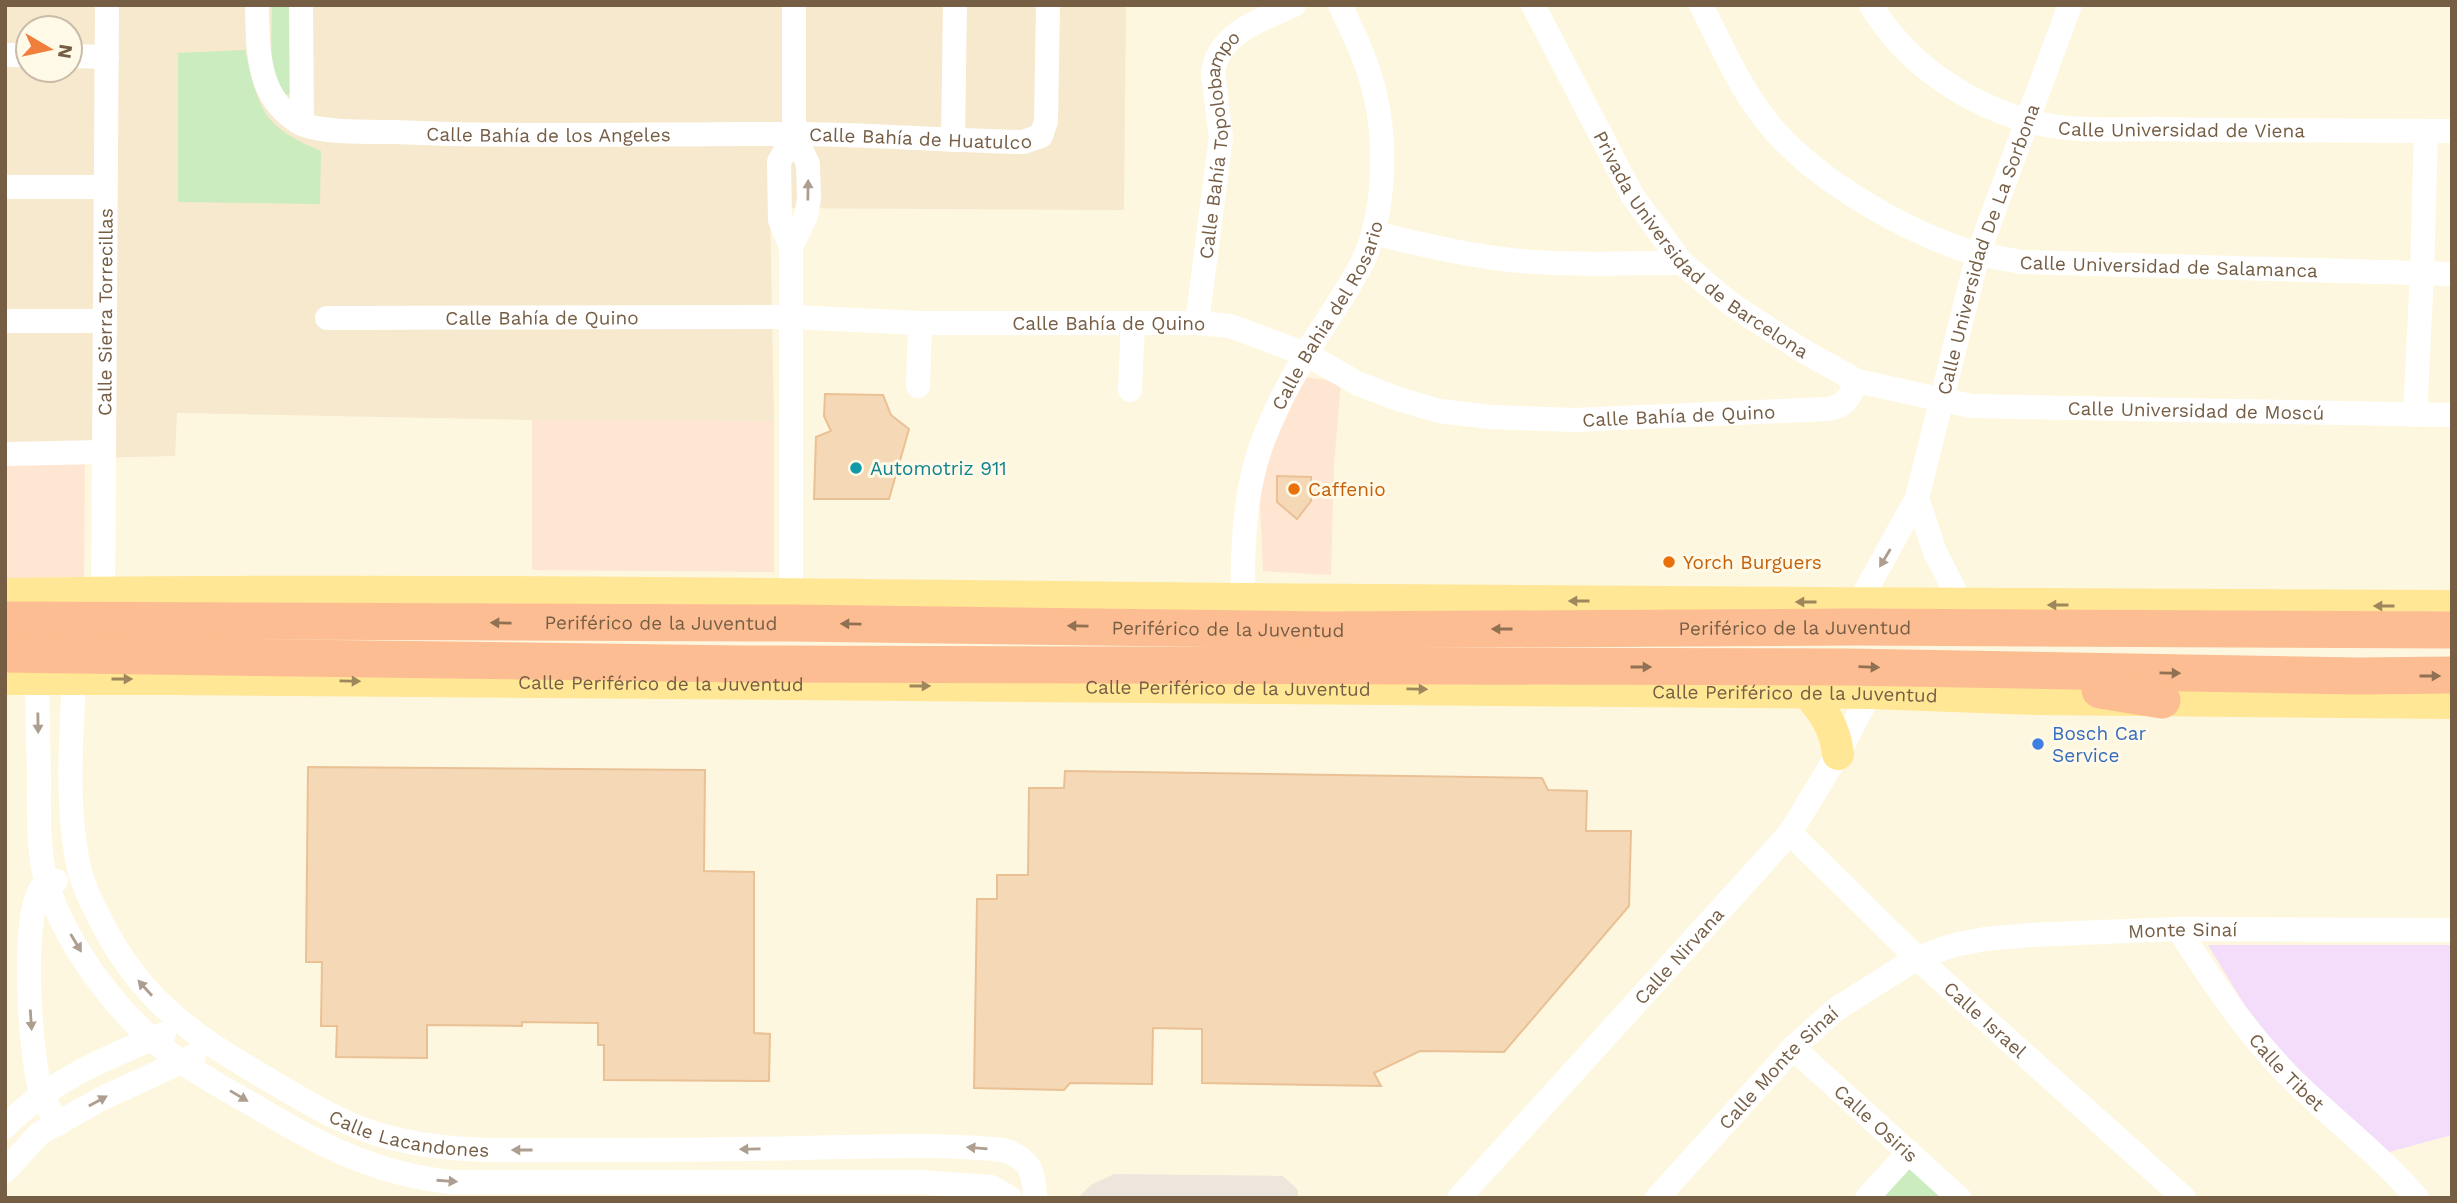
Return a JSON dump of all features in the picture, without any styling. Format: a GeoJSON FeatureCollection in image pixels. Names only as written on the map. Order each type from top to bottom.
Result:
{"type":"FeatureCollection","features":[{"type":"Feature","properties":{"kind":"highway","name":"Periférico de la Juventud"},"geometry":{"type":"LineString","coordinates":[[5,620],[103,606],[1242,614],[1327,631],[1857,615],[1962,616],[2084,628],[2452,630]]}},
{"type":"Feature","properties":{"kind":"highway"},"geometry":{"type":"LineString","coordinates":[[2084,628],[2192,606]]}},
{"type":"Feature","properties":{"kind":"highway","name":"Periférico de la Juventud"},"geometry":{"type":"LineString","coordinates":[[26,662],[75,667],[742,664],[1846,667],[2452,676]]}},
{"type":"Feature","properties":{"kind":"highway"},"geometry":{"type":"LineString","coordinates":[[1975,670],[2162,700]]}},
{"type":"Feature","properties":{"kind":"main road"},"geometry":{"type":"LineString","coordinates":[[5,594],[103,606]]}},
{"type":"Feature","properties":{"kind":"main road"},"geometry":{"type":"LineString","coordinates":[[1962,616],[2192,606],[2452,606]]}},
{"type":"Feature","properties":{"kind":"main road"},"geometry":{"type":"LineString","coordinates":[[5,680],[26,662]]}},
{"type":"Feature","properties":{"kind":"main road","name":"Calle Periférico de la Juventud"},"geometry":{"type":"LineString","coordinates":[[75,667],[1870,693],[2035,699],[2452,703]]}},
{"type":"Feature","properties":{"kind":"main road"},"geometry":{"type":"LineString","coordinates":[[1807,693],[1831,724],[1838,754]]}},
{"type":"Feature","properties":{"kind":"street","name":"Calle Sierra Torrecillas"},"geometry":{"type":"LineString","coordinates":[[103,606],[107,5]]}},
{"type":"Feature","properties":{"kind":"street"},"geometry":{"type":"LineString","coordinates":[[257,5],[258,49],[264,80],[279,106],[302,124]]}},
{"type":"Feature","properties":{"kind":"street"},"geometry":{"type":"LineString","coordinates":[[301,5],[302,124]]}},
{"type":"Feature","properties":{"kind":"street","name":"Calle Bahía de Huatulco"},"geometry":{"type":"LineString","coordinates":[[791,609],[791,247],[806,216],[809,199],[808,164],[794,134],[794,5]]}},
{"type":"Feature","properties":{"kind":"street"},"geometry":{"type":"LineString","coordinates":[[953,140],[955,5]]}},
{"type":"Feature","properties":{"kind":"street","name":"Calle Bahía de Huatulco"},"geometry":{"type":"LineString","coordinates":[[794,134],[1023,142],[1041,135],[1047,108],[1048,5]]}},
{"type":"Feature","properties":{"kind":"street","name":"Calle Bahía Topolobampo"},"geometry":{"type":"LineString","coordinates":[[1196,323],[1222,137],[1214,64],[1222,46],[1232,37],[1294,5]]}},
{"type":"Feature","properties":{"kind":"street","name":"Calle Bahia del Rosario"},"geometry":{"type":"LineString","coordinates":[[1242,614],[1242,564],[1253,475],[1262,443],[1277,407],[1306,354],[1356,274],[1374,233],[1381,180],[1381,135],[1376,94],[1361,49],[1340,5]]}},
{"type":"Feature","properties":{"kind":"street","name":"Privada Universidad de Barcelona"},"geometry":{"type":"LineString","coordinates":[[1533,5],[1632,195],[1682,263],[1731,304],[1800,349],[1857,381],[1940,401]]}},
{"type":"Feature","properties":{"kind":"street","name":"Calle Universidad de Salamanca"},"geometry":{"type":"LineString","coordinates":[[1701,5],[1747,93],[1774,130],[1799,155],[1833,181],[1893,219],[1978,254],[2021,262],[2452,274]]}},
{"type":"Feature","properties":{"kind":"street","name":"Calle Universidad de Viena"},"geometry":{"type":"LineString","coordinates":[[1871,5],[1882,24],[1914,60],[1941,80],[1978,101],[2026,121],[2079,128],[2452,131]]}},
{"type":"Feature","properties":{"kind":"street","name":"Calle Universidad De La Sorbona"},"geometry":{"type":"LineString","coordinates":[[1857,615],[1917,498],[1978,254],[2070,5]]}},
{"type":"Feature","properties":{"kind":"street"},"geometry":{"type":"LineString","coordinates":[[84,56],[107,57]]}},
{"type":"Feature","properties":{"kind":"street","name":"Calle Bahía de los Angeles"},"geometry":{"type":"LineString","coordinates":[[302,124],[351,131],[455,135],[794,134]]}},
{"type":"Feature","properties":{"kind":"street"},"geometry":{"type":"LineString","coordinates":[[2415,415],[2423,273],[2426,131]]}},
{"type":"Feature","properties":{"kind":"street"},"geometry":{"type":"LineString","coordinates":[[5,187],[106,187]]}},
{"type":"Feature","properties":{"kind":"street"},"geometry":{"type":"LineString","coordinates":[[1374,233],[1464,253],[1512,260],[1589,264],[1682,263]]}},
{"type":"Feature","properties":{"kind":"street","name":"Calle Bahía de Quino"},"geometry":{"type":"LineString","coordinates":[[327,318],[790,317],[920,323],[1196,323],[1230,326],[1306,354],[1357,383],[1395,398],[1439,411],[1490,417],[1575,420],[1827,409],[1843,405],[1857,381]]}},
{"type":"Feature","properties":{"kind":"street"},"geometry":{"type":"LineString","coordinates":[[5,321],[104,321]]}},
{"type":"Feature","properties":{"kind":"street"},"geometry":{"type":"LineString","coordinates":[[918,386],[920,323]]}},
{"type":"Feature","properties":{"kind":"street"},"geometry":{"type":"LineString","coordinates":[[1130,390],[1133,323]]}},
{"type":"Feature","properties":{"kind":"street","name":"Calle Universidad de Moscú"},"geometry":{"type":"LineString","coordinates":[[1940,401],[1970,406],[2452,415]]}},
{"type":"Feature","properties":{"kind":"street"},"geometry":{"type":"LineString","coordinates":[[5,454],[103,452]]}},
{"type":"Feature","properties":{"kind":"street"},"geometry":{"type":"LineString","coordinates":[[1917,498],[1962,616]]}},
{"type":"Feature","properties":{"kind":"street","name":"Calle Lacandones"},"geometry":{"type":"LineString","coordinates":[[26,662],[47,883],[61,918],[100,981],[121,1008],[152,1039],[182,1063],[335,1151],[363,1163],[419,1179],[451,1182],[966,1184],[991,1187],[1010,1198]]}},
{"type":"Feature","properties":{"kind":"street","name":"Calle Lacandones"},"geometry":{"type":"LineString","coordinates":[[75,667],[72,798],[75,843],[81,875],[103,926],[130,972],[161,1005],[213,1046],[360,1129],[405,1142],[456,1149],[701,1150],[915,1145],[1003,1150],[1016,1155],[1032,1170],[1035,1176],[1035,1198]]}},
{"type":"Feature","properties":{"kind":"street","name":"Calle Nirvana"},"geometry":{"type":"LineString","coordinates":[[1459,1198],[1790,833],[1838,754],[1870,693]]}},
{"type":"Feature","properties":{"kind":"street","name":"Calle Israel"},"geometry":{"type":"LineString","coordinates":[[1790,833],[1917,958],[2184,1198]]}},
{"type":"Feature","properties":{"kind":"street"},"geometry":{"type":"LineString","coordinates":[[58,1124],[42,1095],[33,1045],[30,974],[33,911],[38,893],[47,883],[81,875]]}},
{"type":"Feature","properties":{"kind":"street","name":"Monte Sinaí"},"geometry":{"type":"LineString","coordinates":[[1917,958],[1954,945],[1985,939],[2178,929],[2452,930]]}},
{"type":"Feature","properties":{"kind":"street","name":"Calle Tibet"},"geometry":{"type":"LineString","coordinates":[[2178,929],[2226,1003],[2255,1039],[2294,1081],[2417,1198]]}},
{"type":"Feature","properties":{"kind":"street","name":"Calle Monte Sinaí"},"geometry":{"type":"LineString","coordinates":[[1657,1198],[1793,1048],[1835,1010],[1917,958]]}},
{"type":"Feature","properties":{"kind":"street"},"geometry":{"type":"LineString","coordinates":[[5,1127],[42,1095],[71,1077],[184,1025]]}},
{"type":"Feature","properties":{"kind":"street"},"geometry":{"type":"LineString","coordinates":[[5,1171],[40,1133],[136,1082],[182,1063],[213,1046]]}},
{"type":"Feature","properties":{"kind":"street","name":"Calle Osiris"},"geometry":{"type":"LineString","coordinates":[[1793,1048],[1959,1198]]}},
{"type":"Feature","properties":{"kind":"street"},"geometry":{"type":"LineString","coordinates":[[802,1149],[802,1183]]}},
{"type":"Feature","properties":{"kind":"street"},"geometry":{"type":"LineString","coordinates":[[701,1150],[703,1183]]}},
{"type":"Feature","properties":{"kind":"street"},"geometry":{"type":"LineString","coordinates":[[1867,1198],[1909,1152]]}},
{"type":"Feature","properties":{"kind":"shaded area"},"geometry":{"type":"Polygon","coordinates":[[[5,5],[1126,5],[1124,210],[770,208],[774,421],[532,420],[177,413],[175,456],[5,460],[5,5]]]}},
{"type":"Feature","properties":{"kind":"shaded area"},"geometry":{"type":"Polygon","coordinates":[[[1304,377],[1341,382],[1334,466],[1331,575],[1263,571],[1259,484],[1276,429],[1304,377]]]}},
{"type":"Feature","properties":{"kind":"shaded area"},"geometry":{"type":"Polygon","coordinates":[[[532,420],[774,421],[774,572],[532,570],[532,420]]]}},
{"type":"Feature","properties":{"kind":"shaded area"},"geometry":{"type":"Polygon","coordinates":[[[85,458],[84,580],[5,582],[5,460],[85,458]]]}},
{"type":"Feature","properties":{"kind":"shaded area"},"geometry":{"type":"Polygon","coordinates":[[[2208,945],[2452,945],[2452,1135],[2385,1153],[2267,1042],[2208,945]]]}},
{"type":"Feature","properties":{"kind":"shaded area"},"geometry":{"type":"Polygon","coordinates":[[[1114,1174],[1283,1176],[1298,1190],[1298,1198],[1077,1198],[1091,1185],[1114,1174]]]}},
{"type":"Feature","properties":{"kind":"green space"},"geometry":{"type":"Polygon","coordinates":[[[272,5],[293,5],[293,86],[289,95],[282,94],[271,72],[272,5]]]}},
{"type":"Feature","properties":{"kind":"green space"},"geometry":{"type":"Polygon","coordinates":[[[245,50],[254,88],[266,114],[286,134],[321,151],[320,204],[178,202],[178,53],[245,50]]]}},
{"type":"Feature","properties":{"kind":"green space"},"geometry":{"type":"Polygon","coordinates":[[[1905,1162],[1941,1198],[1871,1198],[1905,1162]]]}},
{"type":"Feature","properties":{"kind":"building","name":"Automotriz 911"},"geometry":{"type":"Polygon","coordinates":[[[825,394],[883,395],[891,415],[909,429],[889,499],[814,499],[816,437],[831,431],[824,416],[825,394]]]}},
{"type":"Feature","properties":{"kind":"building","name":"Caffenio"},"geometry":{"type":"Polygon","coordinates":[[[1277,476],[1311,477],[1311,501],[1297,519],[1277,502],[1277,476]]]}},
{"type":"Feature","properties":{"kind":"building"},"geometry":{"type":"Polygon","coordinates":[[[308,767],[705,770],[704,871],[754,872],[754,1033],[770,1034],[769,1081],[604,1080],[604,1045],[598,1045],[598,1023],[522,1022],[522,1026],[427,1025],[427,1058],[336,1057],[337,1026],[321,1026],[322,962],[306,962],[308,767]]]}},
{"type":"Feature","properties":{"kind":"building"},"geometry":{"type":"Polygon","coordinates":[[[1065,771],[1542,778],[1548,790],[1587,791],[1586,831],[1631,831],[1629,906],[1504,1052],[1420,1051],[1374,1073],[1381,1086],[1202,1083],[1202,1029],[1153,1028],[1152,1084],[1070,1083],[1064,1090],[974,1088],[977,899],[997,899],[997,875],[1028,875],[1029,788],[1064,788],[1065,771]]]}},
{"type":"Feature","properties":{"kind":"place","name":"Automotriz 911"},"geometry":{"type":"Point","coordinates":[856,468]}},
{"type":"Feature","properties":{"kind":"place","name":"Caffenio"},"geometry":{"type":"Point","coordinates":[1294,489]}},
{"type":"Feature","properties":{"kind":"place","name":"Yorch Burguers"},"geometry":{"type":"Point","coordinates":[1669,562]}},
{"type":"Feature","properties":{"kind":"place","name":"Bosch Car Service"},"geometry":{"type":"Point","coordinates":[2038,744]}}]}
